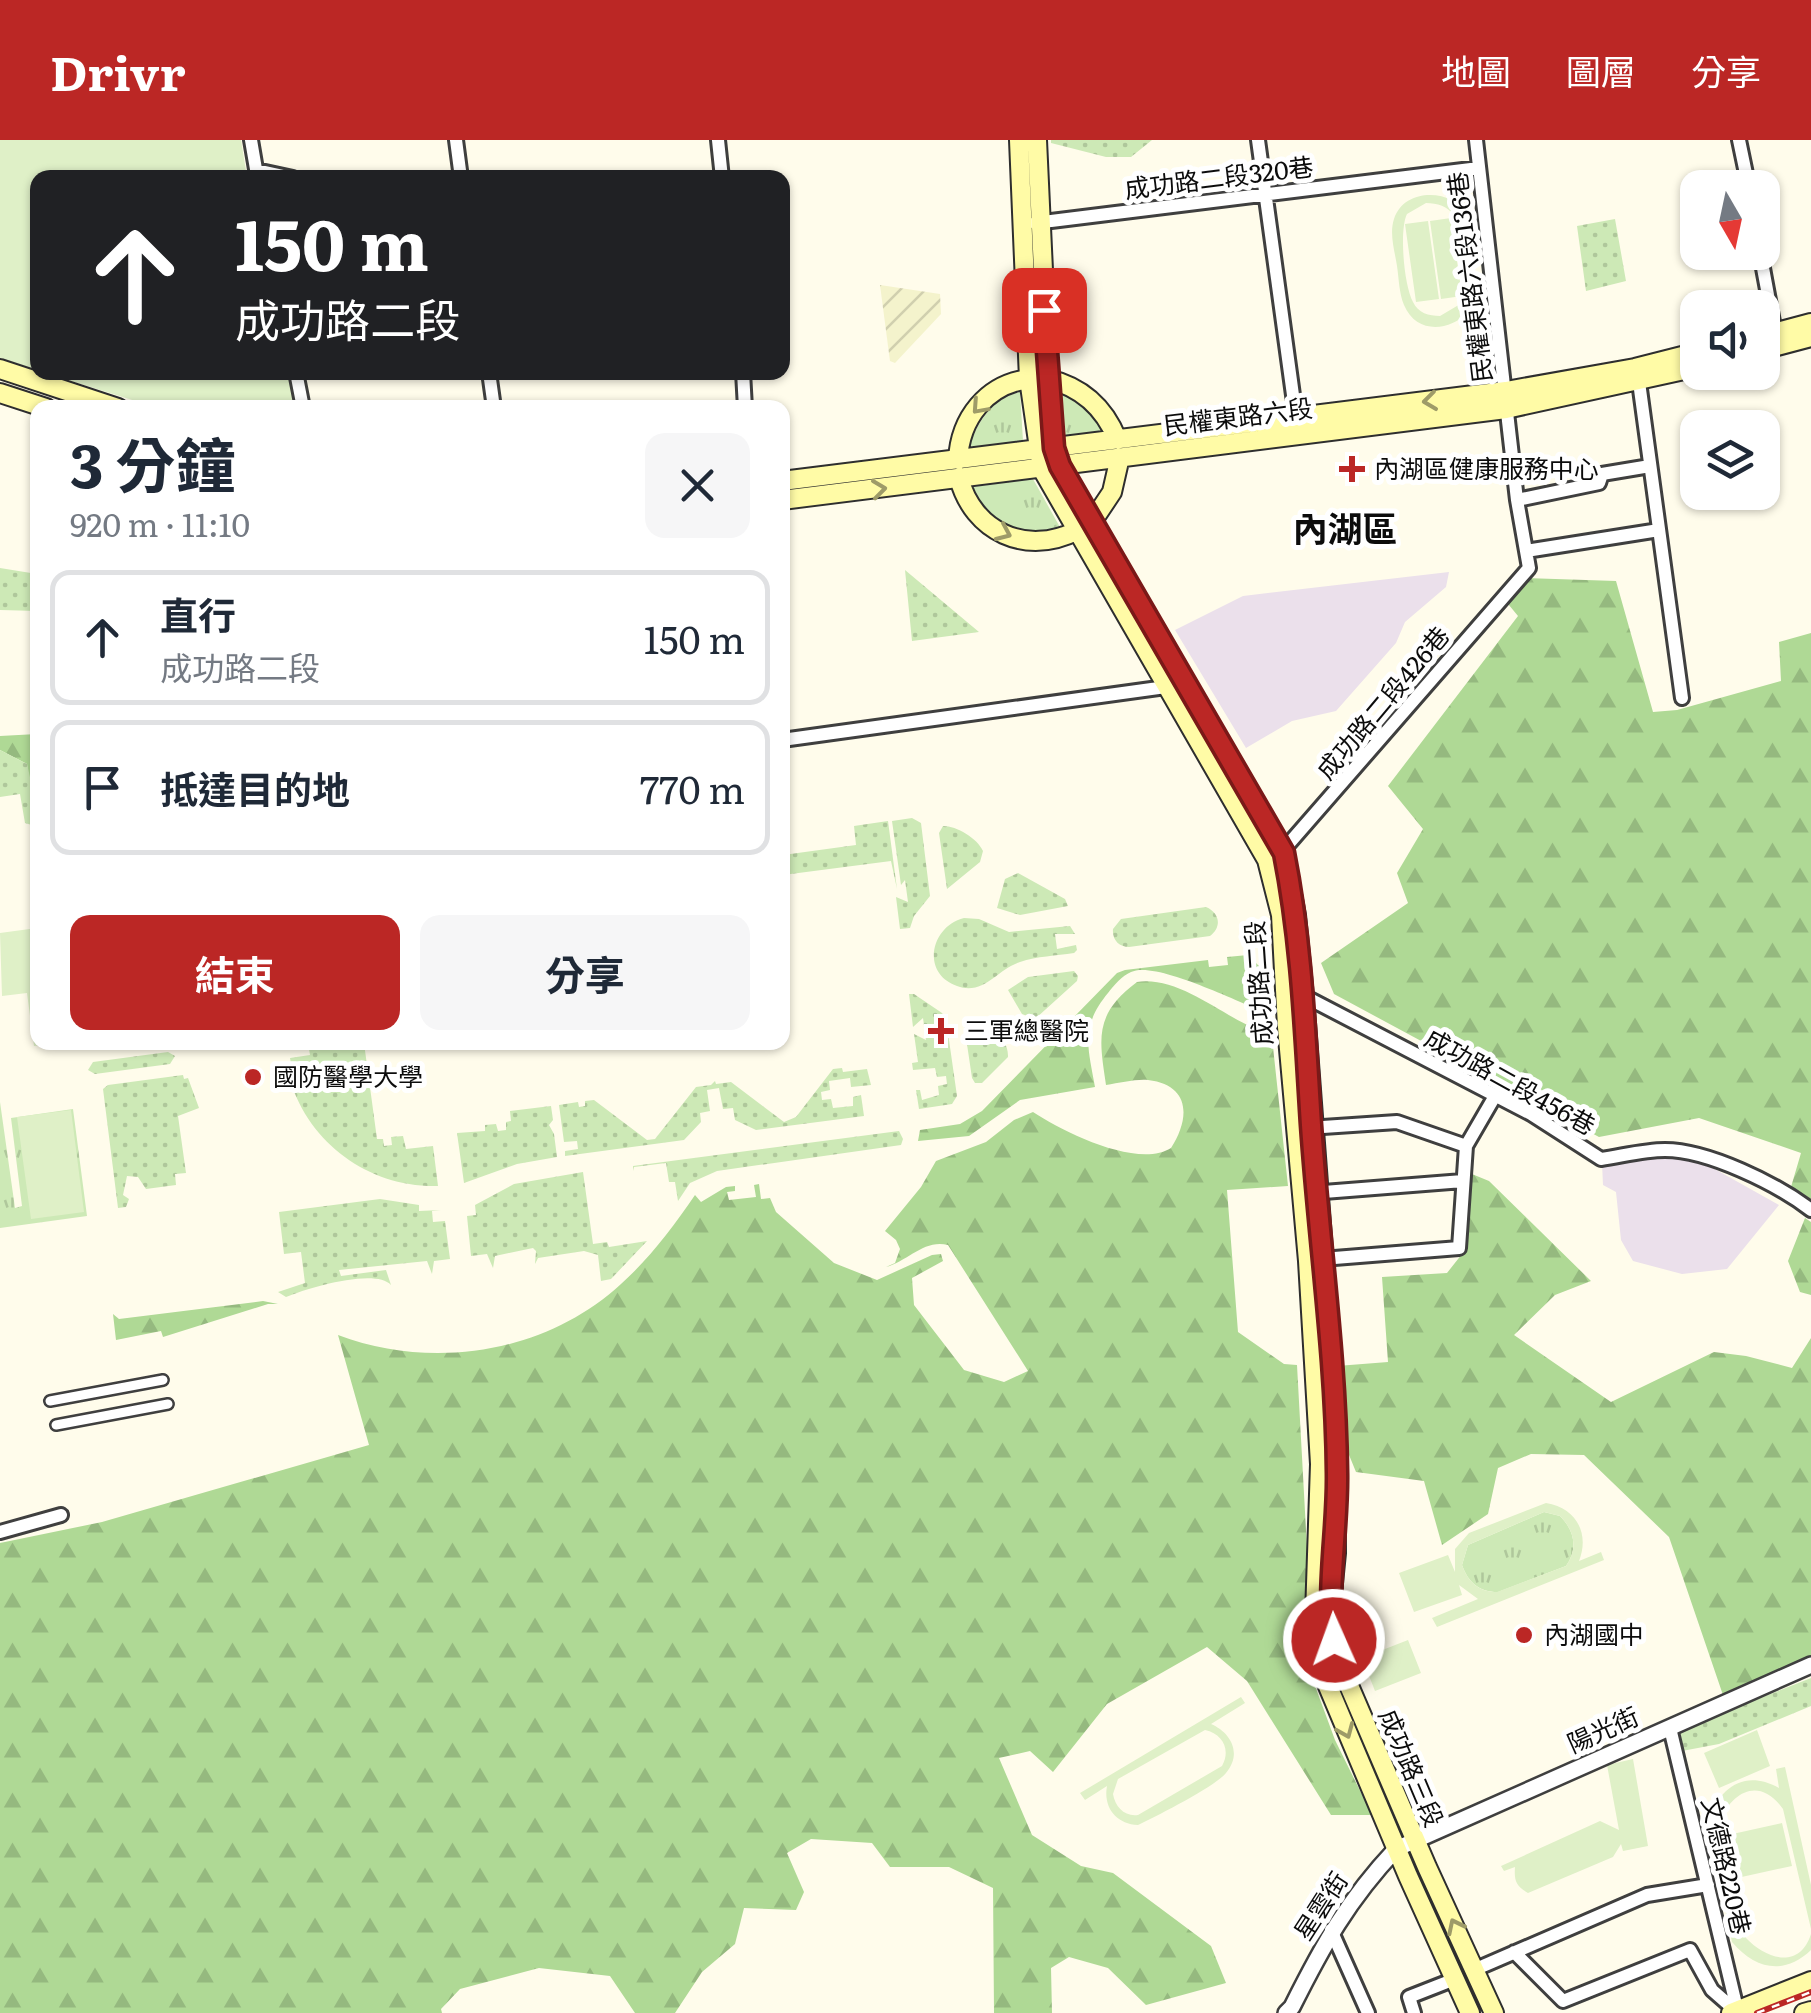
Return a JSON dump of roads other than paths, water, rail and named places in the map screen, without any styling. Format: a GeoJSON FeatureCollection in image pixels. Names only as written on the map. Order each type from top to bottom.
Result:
{"type":"FeatureCollection","features":[{"type":"Feature","properties":{"kind":"main road","name":"成功路二段"},"geometry":{"type":"LineString","coordinates":[[1019,140],[1031,223],[1038,379],[1048,458],[1276,857],[1296,915],[1304,996],[1303,1128]]}},
{"type":"Feature","properties":{"kind":"main road","name":"成功路二段"},"geometry":{"type":"LineString","coordinates":[[1031,223],[1037,140]]}},
{"type":"Feature","properties":{"kind":"main road"},"geometry":{"type":"LineString","coordinates":[[1780,337],[1811,323]]}},
{"type":"Feature","properties":{"kind":"main road"},"geometry":{"type":"LineString","coordinates":[[1780,341],[1811,338]]}},
{"type":"Feature","properties":{"kind":"main road","name":"民權東路六段"},"geometry":{"type":"LineString","coordinates":[[1119,448],[1296,417],[1506,400],[1680,357]]}},
{"type":"Feature","properties":{"kind":"main road","name":"民權東路六段"},"geometry":{"type":"LineString","coordinates":[[790,499],[958,469],[1506,400],[1638,382],[1680,372]]}},
{"type":"Feature","properties":{"kind":"main road"},"geometry":{"type":"LineString","coordinates":[[1038,379],[1086,395],[1105,414],[1119,448],[1112,492],[1084,527],[1043,542],[998,533],[972,510],[958,469],[963,430],[979,404],[1002,386],[1038,379]]}},
{"type":"Feature","properties":{"kind":"main road"},"geometry":{"type":"LineString","coordinates":[[1,380],[33,400]]}},
{"type":"Feature","properties":{"kind":"main road"},"geometry":{"type":"LineString","coordinates":[[1,380],[85,400]]}},
{"type":"Feature","properties":{"kind":"main road","name":"民權東路六段"},"geometry":{"type":"LineString","coordinates":[[790,480],[958,469]]}},
{"type":"Feature","properties":{"kind":"main road","name":"成功路二段"},"geometry":{"type":"LineString","coordinates":[[1276,857],[1310,1193],[1320,1464]]}},
{"type":"Feature","properties":{"kind":"main road","name":"成功路二段"},"geometry":{"type":"LineString","coordinates":[[1310,1193],[1322,1258],[1335,1412]]}},
{"type":"Feature","properties":{"kind":"main road","name":"成功路三段"},"geometry":{"type":"LineString","coordinates":[[1335,1412],[1337,1513],[1330,1614],[1336,1653],[1414,1840],[1494,2013]]}},
{"type":"Feature","properties":{"kind":"main road","name":"成功路三段"},"geometry":{"type":"LineString","coordinates":[[1320,1464],[1314,1644],[1319,1665],[1470,2013]]}},
{"type":"Feature","properties":{"kind":"main road"},"geometry":{"type":"LineString","coordinates":[[1735,2012],[1811,1982]]}},
{"type":"Feature","properties":{"kind":"street"},"geometry":{"type":"LineString","coordinates":[[251,140],[255,170]]}},
{"type":"Feature","properties":{"kind":"street"},"geometry":{"type":"LineString","coordinates":[[456,140],[460,170]]}},
{"type":"Feature","properties":{"kind":"street"},"geometry":{"type":"LineString","coordinates":[[718,140],[721,170]]}},
{"type":"Feature","properties":{"kind":"street"},"geometry":{"type":"LineString","coordinates":[[1258,140],[1296,417]]}},
{"type":"Feature","properties":{"kind":"street","name":"民權東路六段136巷"},"geometry":{"type":"LineString","coordinates":[[1476,140],[1517,500],[1529,568]]}},
{"type":"Feature","properties":{"kind":"street"},"geometry":{"type":"LineString","coordinates":[[1739,140],[1745,170]]}},
{"type":"Feature","properties":{"kind":"street","name":"成功路二段320巷"},"geometry":{"type":"LineString","coordinates":[[1031,223],[1479,168]]}},
{"type":"Feature","properties":{"kind":"street"},"geometry":{"type":"LineString","coordinates":[[1638,382],[1682,698]]}},
{"type":"Feature","properties":{"kind":"street"},"geometry":{"type":"LineString","coordinates":[[1517,500],[1600,483],[1602,474],[1650,466]]}},
{"type":"Feature","properties":{"kind":"street"},"geometry":{"type":"LineString","coordinates":[[1526,551],[1659,530]]}},
{"type":"Feature","properties":{"kind":"street","name":"成功路二段426巷"},"geometry":{"type":"LineString","coordinates":[[1276,857],[1529,568]]}},
{"type":"Feature","properties":{"kind":"street"},"geometry":{"type":"LineString","coordinates":[[790,739],[1177,684]]}},
{"type":"Feature","properties":{"kind":"street","name":"成功路二段456巷"},"geometry":{"type":"LineString","coordinates":[[1304,996],[1531,1114],[1601,1159],[1664,1150],[1698,1154],[1811,1210]]}},
{"type":"Feature","properties":{"kind":"street"},"geometry":{"type":"LineString","coordinates":[[1322,1258],[1459,1248],[1466,1146],[1495,1096]]}},
{"type":"Feature","properties":{"kind":"street"},"geometry":{"type":"LineString","coordinates":[[1303,1128],[1397,1122],[1466,1146]]}},
{"type":"Feature","properties":{"kind":"street"},"geometry":{"type":"LineString","coordinates":[[1310,1193],[1463,1181]]}},
{"type":"Feature","properties":{"kind":"street"},"geometry":{"type":"LineString","coordinates":[[50,1400],[163,1380]]}},
{"type":"Feature","properties":{"kind":"street"},"geometry":{"type":"LineString","coordinates":[[56,1424],[168,1404]]}},
{"type":"Feature","properties":{"kind":"street"},"geometry":{"type":"LineString","coordinates":[[0,1532],[61,1515]]}},
{"type":"Feature","properties":{"kind":"street","name":"陽光街"},"geometry":{"type":"LineString","coordinates":[[1414,1840],[1811,1665]]}},
{"type":"Feature","properties":{"kind":"street","name":"文德路220巷"},"geometry":{"type":"LineString","coordinates":[[1670,1728],[1735,2012]]}},
{"type":"Feature","properties":{"kind":"street","name":"星雲街"},"geometry":{"type":"LineString","coordinates":[[1286,2013],[1332,1930],[1362,1886],[1396,1849],[1414,1840]]}},
{"type":"Feature","properties":{"kind":"street"},"geometry":{"type":"LineString","coordinates":[[1476,1969],[1648,1894],[1708,1885]]}},
{"type":"Feature","properties":{"kind":"street"},"geometry":{"type":"LineString","coordinates":[[1332,1930],[1368,2013]]}},
{"type":"Feature","properties":{"kind":"street"},"geometry":{"type":"LineString","coordinates":[[1514,1952],[1563,2001],[1690,1950],[1712,1990],[1735,2012]]}},
{"type":"Feature","properties":{"kind":"street"},"geometry":{"type":"LineString","coordinates":[[1414,2013],[1409,1997],[1455,1979]]}},
{"type":"Feature","properties":{"kind":"railway"},"geometry":{"type":"LineString","coordinates":[[1757,2013],[1811,1992]]}},
{"type":"Feature","properties":{"kind":"place","name":"內湖區健康服務中心"},"geometry":{"type":"Point","coordinates":[1352,469]}},
{"type":"Feature","properties":{"kind":"place","name":"三軍總醫院"},"geometry":{"type":"Point","coordinates":[941,1031]}},
{"type":"Feature","properties":{"kind":"place","name":"國防醫學大學"},"geometry":{"type":"Point","coordinates":[253,1077]}},
{"type":"Feature","properties":{"kind":"place","name":"內湖國中"},"geometry":{"type":"Point","coordinates":[1524,1635]}},
{"type":"Feature","properties":{"kind":"district","name":"內湖區"},"geometry":{"type":"Point","coordinates":[1345,530]}}]}
